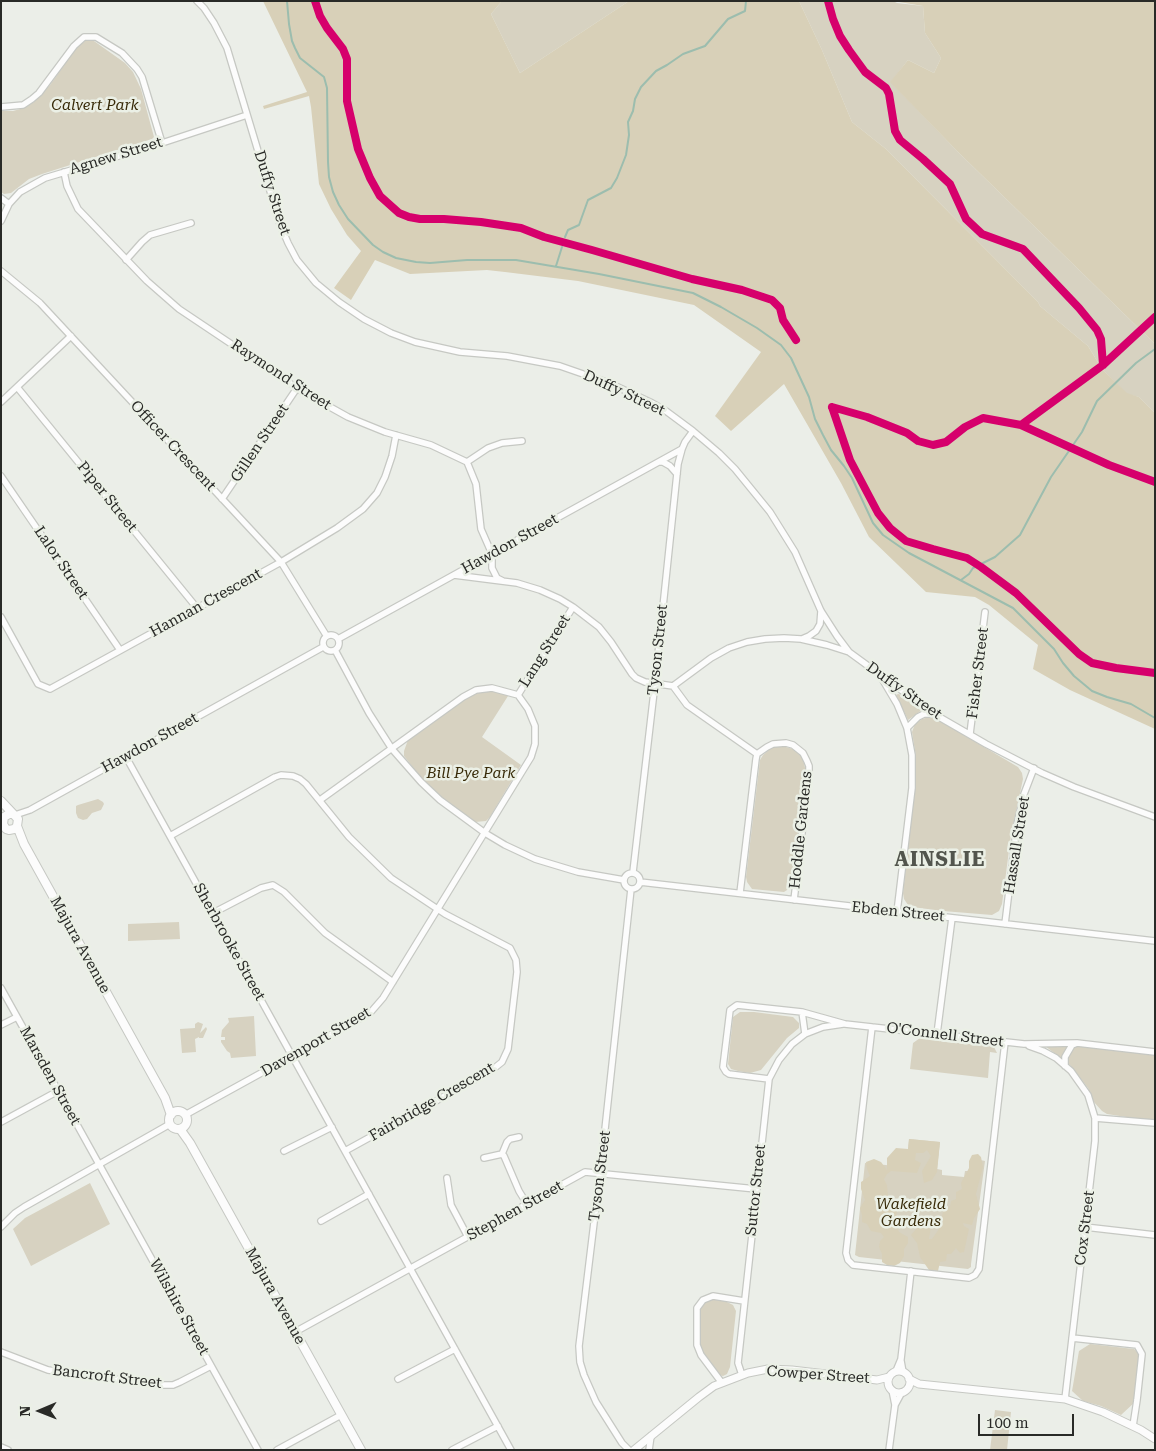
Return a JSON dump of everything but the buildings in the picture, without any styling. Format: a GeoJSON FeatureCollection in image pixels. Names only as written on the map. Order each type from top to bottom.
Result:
{"type":"FeatureCollection","features":[{"type":"Feature","properties":{"kind":"main road","name":"Majura Avenue"},"geometry":{"type":"LineString","coordinates":[[1,801],[16,819],[24,844],[174,1113]]}},
{"type":"Feature","properties":{"kind":"main road"},"geometry":{"type":"LineString","coordinates":[[1,810],[4,825]]}},
{"type":"Feature","properties":{"kind":"main road"},"geometry":{"type":"LineString","coordinates":[[6,815],[16,819],[14,829],[4,825],[6,815]]}},
{"type":"Feature","properties":{"kind":"main road","name":"Majura Avenue"},"geometry":{"type":"LineString","coordinates":[[4,825],[24,844]]}},
{"type":"Feature","properties":{"kind":"main road"},"geometry":{"type":"LineString","coordinates":[[182,1112],[183,1122],[175,1128],[170,1124],[169,1119],[174,1113],[182,1112]]}},
{"type":"Feature","properties":{"kind":"main road","name":"Majura Avenue"},"geometry":{"type":"LineString","coordinates":[[183,1122],[190,1143],[361,1450]]}},
{"type":"Feature","properties":{"kind":"street","name":"Duffy Street"},"geometry":{"type":"LineString","coordinates":[[197,1],[204,8],[227,48],[280,224],[288,243],[297,260],[316,283],[339,302],[373,324],[415,342],[460,352],[507,356],[560,366],[609,383],[666,411],[719,453],[735,469],[770,512],[795,552],[821,611],[849,652],[934,714],[986,744],[1096,796],[1155,817]]}},
{"type":"Feature","properties":{"kind":"street"},"geometry":{"type":"LineString","coordinates":[[1,107],[23,105],[32,99],[39,93],[74,46],[84,37],[96,37],[122,53],[137,68],[142,78],[162,142]]}},
{"type":"Feature","properties":{"kind":"street","name":"Agnew Street"},"geometry":{"type":"LineString","coordinates":[[1,221],[9,204],[20,192],[45,178],[247,115]]}},
{"type":"Feature","properties":{"kind":"street","name":"Raymond Street"},"geometry":{"type":"LineString","coordinates":[[64,172],[66,186],[78,209],[147,281],[179,309],[297,388],[348,417],[396,435],[431,445],[467,462]]}},
{"type":"Feature","properties":{"kind":"street"},"geometry":{"type":"LineString","coordinates":[[1,198],[9,204]]}},
{"type":"Feature","properties":{"kind":"street"},"geometry":{"type":"LineString","coordinates":[[126,260],[150,235],[191,223]]}},
{"type":"Feature","properties":{"kind":"street","name":"Officer Crescent"},"geometry":{"type":"LineString","coordinates":[[1,271],[40,303],[281,562],[326,636]]}},
{"type":"Feature","properties":{"kind":"street"},"geometry":{"type":"LineString","coordinates":[[1,402],[71,336]]}},
{"type":"Feature","properties":{"kind":"street","name":"Piper Street"},"geometry":{"type":"LineString","coordinates":[[17,387],[198,608]]}},
{"type":"Feature","properties":{"kind":"street","name":"Gillen Street"},"geometry":{"type":"LineString","coordinates":[[222,499],[297,388]]}},
{"type":"Feature","properties":{"kind":"street","name":"Tyson Street"},"geometry":{"type":"LineString","coordinates":[[633,872],[677,474],[682,449],[693,431]]}},
{"type":"Feature","properties":{"kind":"street","name":"Hannan Crescent"},"geometry":{"type":"LineString","coordinates":[[1,618],[38,684],[50,689],[281,562],[337,528],[363,509],[377,493],[385,477],[396,435]]}},
{"type":"Feature","properties":{"kind":"street"},"geometry":{"type":"LineString","coordinates":[[503,581],[497,578],[492,570],[492,554],[481,529],[476,484],[467,462],[488,448],[502,443],[522,441]]}},
{"type":"Feature","properties":{"kind":"street","name":"Hawdon Street"},"geometry":{"type":"LineString","coordinates":[[338,639],[682,449]]}},
{"type":"Feature","properties":{"kind":"street"},"geometry":{"type":"LineString","coordinates":[[657,462],[668,464],[677,474]]}},
{"type":"Feature","properties":{"kind":"street","name":"Lalor Street"},"geometry":{"type":"LineString","coordinates":[[1,476],[120,650]]}},
{"type":"Feature","properties":{"kind":"street"},"geometry":{"type":"LineString","coordinates":[[454,575],[517,583],[560,599],[599,627],[636,678],[645,682],[673,686],[687,705],[758,754],[740,893]]}},
{"type":"Feature","properties":{"kind":"street","name":"Lang Street"},"geometry":{"type":"LineString","coordinates":[[518,695],[573,607]]}},
{"type":"Feature","properties":{"kind":"street"},"geometry":{"type":"LineString","coordinates":[[801,639],[809,636],[816,630],[820,624],[821,611]]}},
{"type":"Feature","properties":{"kind":"street","name":"Fisher Street"},"geometry":{"type":"LineString","coordinates":[[970,734],[985,612]]}},
{"type":"Feature","properties":{"kind":"street"},"geometry":{"type":"LineString","coordinates":[[333,634],[338,639],[339,645],[335,650],[329,651],[323,647],[322,641],[326,636],[333,634]]}},
{"type":"Feature","properties":{"kind":"street"},"geometry":{"type":"LineString","coordinates":[[673,686],[711,658],[729,648],[747,642],[765,639],[801,639],[849,652]]}},
{"type":"Feature","properties":{"kind":"street","name":"Hawdon Street"},"geometry":{"type":"LineString","coordinates":[[16,819],[323,647]]}},
{"type":"Feature","properties":{"kind":"street"},"geometry":{"type":"LineString","coordinates":[[335,650],[369,713],[392,748],[421,782],[483,835],[535,859],[578,872],[624,880]]}},
{"type":"Feature","properties":{"kind":"street"},"geometry":{"type":"LineString","coordinates":[[880,675],[897,704],[907,728],[912,755],[912,788],[897,912]]}},
{"type":"Feature","properties":{"kind":"street"},"geometry":{"type":"LineString","coordinates":[[320,800],[463,697],[476,690],[492,688],[518,695]]}},
{"type":"Feature","properties":{"kind":"street","name":"Davenport Street"},"geometry":{"type":"LineString","coordinates":[[183,1122],[292,1056],[370,1013],[383,998],[528,762],[535,744],[535,726],[528,709],[518,695]]}},
{"type":"Feature","properties":{"kind":"street"},"geometry":{"type":"LineString","coordinates":[[907,728],[918,717],[924,714],[934,714]]}},
{"type":"Feature","properties":{"kind":"street","name":"Hoddle Gardens"},"geometry":{"type":"LineString","coordinates":[[758,754],[773,744],[786,743],[793,745],[803,753],[807,761],[809,774],[794,900]]}},
{"type":"Feature","properties":{"kind":"street","name":"Sherbrooke Street"},"geometry":{"type":"LineString","coordinates":[[126,757],[511,1450]]}},
{"type":"Feature","properties":{"kind":"street","name":"Hassall Street"},"geometry":{"type":"LineString","coordinates":[[1005,924],[1017,824],[1024,794],[1034,768]]}},
{"type":"Feature","properties":{"kind":"street","name":"Fairbridge Crescent"},"geometry":{"type":"LineString","coordinates":[[170,836],[274,777],[281,775],[300,778],[349,837],[391,878],[438,910],[510,948],[516,960],[518,972],[508,1049],[502,1062],[492,1070],[345,1151]]}},
{"type":"Feature","properties":{"kind":"street"},"geometry":{"type":"LineString","coordinates":[[633,872],[639,876],[640,882],[637,887],[631,889],[624,885],[624,880],[626,875],[633,872]]}},
{"type":"Feature","properties":{"kind":"street","name":"Ebden Street"},"geometry":{"type":"LineString","coordinates":[[640,882],[1155,941]]}},
{"type":"Feature","properties":{"kind":"street"},"geometry":{"type":"LineString","coordinates":[[213,913],[261,888],[274,885],[284,892],[325,933],[393,982]]}},
{"type":"Feature","properties":{"kind":"street","name":"Tyson Street"},"geometry":{"type":"LineString","coordinates":[[629,1450],[622,1443],[596,1402],[580,1362],[579,1346],[631,889]]}},
{"type":"Feature","properties":{"kind":"street"},"geometry":{"type":"LineString","coordinates":[[938,1034],[952,918]]}},
{"type":"Feature","properties":{"kind":"street","name":"Marsden Street"},"geometry":{"type":"LineString","coordinates":[[1,988],[99,1164]]}},
{"type":"Feature","properties":{"kind":"street","name":"O'Connell Street"},"geometry":{"type":"LineString","coordinates":[[768,1079],[729,1074],[723,1067],[730,1010],[737,1005],[802,1012],[845,1024],[1024,1044],[1077,1043],[1155,1052]]}},
{"type":"Feature","properties":{"kind":"street"},"geometry":{"type":"LineString","coordinates":[[802,1012],[805,1034]]}},
{"type":"Feature","properties":{"kind":"street"},"geometry":{"type":"LineString","coordinates":[[1,1025],[17,1017]]}},
{"type":"Feature","properties":{"kind":"street","name":"Suttor Street"},"geometry":{"type":"LineString","coordinates":[[742,1375],[738,1363],[768,1079],[779,1060],[792,1044],[805,1034],[824,1027],[845,1024]]}},
{"type":"Feature","properties":{"kind":"street"},"geometry":{"type":"LineString","coordinates":[[872,1027],[846,1253],[848,1260],[853,1265],[911,1272],[969,1278],[975,1275],[979,1269],[1006,1042]]}},
{"type":"Feature","properties":{"kind":"street"},"geometry":{"type":"LineString","coordinates":[[1065,1066],[1067,1052],[1072,1045],[1077,1043]]}},
{"type":"Feature","properties":{"kind":"street","name":"Cox Street"},"geometry":{"type":"LineString","coordinates":[[1024,1044],[1043,1051],[1056,1058],[1065,1066],[1088,1095],[1095,1118],[1095,1141],[1065,1399]]}},
{"type":"Feature","properties":{"kind":"street"},"geometry":{"type":"LineString","coordinates":[[1,1122],[58,1091]]}},
{"type":"Feature","properties":{"kind":"street"},"geometry":{"type":"LineString","coordinates":[[1095,1118],[1155,1123]]}},
{"type":"Feature","properties":{"kind":"street"},"geometry":{"type":"LineString","coordinates":[[1,1227],[24,1207],[170,1124]]}},
{"type":"Feature","properties":{"kind":"street"},"geometry":{"type":"LineString","coordinates":[[284,1151],[332,1127]]}},
{"type":"Feature","properties":{"kind":"street"},"geometry":{"type":"LineString","coordinates":[[502,1154],[510,1139],[519,1137]]}},
{"type":"Feature","properties":{"kind":"street"},"geometry":{"type":"LineString","coordinates":[[484,1158],[502,1154]]}},
{"type":"Feature","properties":{"kind":"street"},"geometry":{"type":"LineString","coordinates":[[502,1154],[527,1204]]}},
{"type":"Feature","properties":{"kind":"street","name":"Wilshire Street"},"geometry":{"type":"LineString","coordinates":[[99,1164],[258,1450]]}},
{"type":"Feature","properties":{"kind":"street","name":"Stephen Street"},"geometry":{"type":"LineString","coordinates":[[295,1332],[585,1172],[756,1189]]}},
{"type":"Feature","properties":{"kind":"street"},"geometry":{"type":"LineString","coordinates":[[447,1178],[451,1205],[468,1237]]}},
{"type":"Feature","properties":{"kind":"street"},"geometry":{"type":"LineString","coordinates":[[321,1221],[369,1194]]}},
{"type":"Feature","properties":{"kind":"street"},"geometry":{"type":"LineString","coordinates":[[1085,1227],[1155,1235]]}},
{"type":"Feature","properties":{"kind":"street"},"geometry":{"type":"LineString","coordinates":[[900,1372],[911,1272]]}},
{"type":"Feature","properties":{"kind":"street"},"geometry":{"type":"LineString","coordinates":[[722,1383],[699,1350],[697,1308],[703,1300],[713,1296],[744,1301]]}},
{"type":"Feature","properties":{"kind":"street"},"geometry":{"type":"LineString","coordinates":[[1072,1338],[1137,1345],[1142,1354],[1138,1400],[1133,1426]]}},
{"type":"Feature","properties":{"kind":"street"},"geometry":{"type":"LineString","coordinates":[[398,1380],[455,1349]]}},
{"type":"Feature","properties":{"kind":"street","name":"Bancroft Street"},"geometry":{"type":"LineString","coordinates":[[1,1352],[48,1370],[161,1385],[172,1385],[180,1382],[211,1366]]}},
{"type":"Feature","properties":{"kind":"street","name":"Cowper Street"},"geometry":{"type":"LineString","coordinates":[[634,1450],[714,1386],[748,1373],[768,1369],[878,1380],[889,1377]]}},
{"type":"Feature","properties":{"kind":"street"},"geometry":{"type":"LineString","coordinates":[[890,1450],[895,1405],[892,1390],[888,1383],[889,1377],[900,1372],[906,1374],[909,1379],[919,1384],[1065,1399],[1100,1411],[1133,1426],[1155,1439]]}},
{"type":"Feature","properties":{"kind":"street"},"geometry":{"type":"LineString","coordinates":[[895,1405],[909,1379]]}},
{"type":"Feature","properties":{"kind":"street","name":"Cowper Street"},"geometry":{"type":"LineString","coordinates":[[878,1380],[892,1390]]}},
{"type":"Feature","properties":{"kind":"street"},"geometry":{"type":"LineString","coordinates":[[892,1390],[896,1392],[919,1384]]}},
{"type":"Feature","properties":{"kind":"street"},"geometry":{"type":"LineString","coordinates":[[277,1450],[341,1415]]}},
{"type":"Feature","properties":{"kind":"street"},"geometry":{"type":"LineString","coordinates":[[452,1450],[498,1426]]}},
{"type":"Feature","properties":{"kind":"street"},"geometry":{"type":"LineString","coordinates":[[649,1450],[651,1436]]}},
{"type":"Feature","properties":{"kind":"street"},"geometry":{"type":"LineString","coordinates":[[1,1448],[8,1450]]}},
{"type":"Feature","properties":{"kind":"green space"},"geometry":{"type":"Polygon","coordinates":[[[502,1],[629,1],[520,73],[491,14],[502,1]]]}},
{"type":"Feature","properties":{"kind":"green space"},"geometry":{"type":"Polygon","coordinates":[[[799,1],[893,1],[923,6],[925,33],[941,58],[934,73],[908,60],[891,82],[959,153],[1155,344],[1155,413],[1139,397],[1127,394],[1102,369],[1088,346],[1040,306],[886,149],[852,122],[799,1]]]}},
{"type":"Feature","properties":{"kind":"green space","name":"Calvert Park"},"geometry":{"type":"Polygon","coordinates":[[[90,40],[125,63],[133,72],[141,89],[154,137],[42,174],[29,179],[11,193],[4,194],[1,192],[1,111],[13,111],[24,108],[34,102],[50,85],[77,47],[90,40]]]}},
{"type":"Feature","properties":{"kind":"green space","name":"Bill Pye Park"},"geometry":{"type":"Polygon","coordinates":[[[499,692],[508,696],[482,737],[521,765],[490,817],[486,821],[475,822],[440,796],[419,775],[404,756],[404,751],[408,740],[456,705],[474,694],[499,692]]]}},
{"type":"Feature","properties":{"kind":"green space"},"geometry":{"type":"Polygon","coordinates":[[[898,694],[922,708],[922,710],[908,720],[896,695],[898,694]]]}},
{"type":"Feature","properties":{"kind":"green space"},"geometry":{"type":"Polygon","coordinates":[[[933,717],[1018,767],[1022,773],[1023,779],[1011,835],[1002,904],[999,911],[992,915],[912,907],[904,899],[903,893],[915,783],[916,757],[912,732],[915,724],[933,717]]]}},
{"type":"Feature","properties":{"kind":"green space"},"geometry":{"type":"Polygon","coordinates":[[[779,745],[800,753],[806,772],[793,883],[784,892],[752,889],[746,877],[760,760],[771,748],[779,745]]]}},
{"type":"Feature","properties":{"kind":"green space"},"geometry":{"type":"Polygon","coordinates":[[[98,799],[104,804],[101,810],[92,813],[87,819],[78,818],[76,806],[98,799]]]}},
{"type":"Feature","properties":{"kind":"green space"},"geometry":{"type":"Polygon","coordinates":[[[179,922],[180,939],[128,941],[128,924],[179,922]]]}},
{"type":"Feature","properties":{"kind":"green space"},"geometry":{"type":"Polygon","coordinates":[[[740,1012],[793,1017],[799,1023],[799,1028],[787,1038],[761,1070],[750,1073],[731,1069],[728,1064],[733,1017],[740,1012]]]}},
{"type":"Feature","properties":{"kind":"green space"},"geometry":{"type":"Polygon","coordinates":[[[254,1016],[256,1056],[231,1058],[230,1053],[221,1042],[221,1040],[225,1040],[225,1037],[221,1037],[222,1030],[229,1022],[228,1018],[254,1016]]]}},
{"type":"Feature","properties":{"kind":"green space"},"geometry":{"type":"Polygon","coordinates":[[[198,1022],[203,1024],[200,1033],[206,1027],[207,1029],[203,1038],[195,1039],[196,1052],[182,1053],[180,1029],[195,1028],[195,1024],[198,1022]]]}},
{"type":"Feature","properties":{"kind":"green space"},"geometry":{"type":"Polygon","coordinates":[[[928,1036],[939,1041],[993,1045],[997,1053],[990,1052],[988,1078],[910,1069],[913,1043],[920,1038],[928,1036]]]}},
{"type":"Feature","properties":{"kind":"green space"},"geometry":{"type":"Polygon","coordinates":[[[1045,1046],[1080,1046],[1155,1055],[1155,1119],[1139,1119],[1107,1114],[1102,1111],[1093,1101],[1088,1088],[1070,1065],[1045,1046]]]}},
{"type":"Feature","properties":{"kind":"green space","name":"Wakefield Gardens"},"geometry":{"type":"Polygon","coordinates":[[[909,1139],[940,1142],[937,1169],[942,1170],[942,1175],[964,1177],[965,1171],[969,1171],[976,1159],[985,1161],[971,1267],[968,1269],[855,1255],[865,1163],[896,1166],[908,1150],[909,1139]]]}},
{"type":"Feature","properties":{"kind":"green space"},"geometry":{"type":"Polygon","coordinates":[[[90,1183],[110,1224],[31,1266],[13,1229],[25,1218],[90,1183]]]}},
{"type":"Feature","properties":{"kind":"green space"},"geometry":{"type":"Polygon","coordinates":[[[704,1300],[725,1301],[733,1305],[736,1311],[730,1367],[727,1374],[723,1376],[719,1375],[702,1355],[698,1345],[697,1308],[704,1300]]]}},
{"type":"Feature","properties":{"kind":"green space"},"geometry":{"type":"Polygon","coordinates":[[[1090,1344],[1134,1349],[1140,1354],[1135,1402],[1121,1415],[1101,1406],[1083,1401],[1072,1391],[1079,1351],[1090,1344]]]}},
{"type":"Feature","properties":{"kind":"green space"},"geometry":{"type":"Polygon","coordinates":[[[995,1410],[1011,1412],[1007,1450],[990,1450],[995,1410]]]}},
{"type":"Feature","properties":{"kind":"shaded area"},"geometry":{"type":"Polygon","coordinates":[[[263,1],[502,1],[491,14],[520,73],[629,1],[799,1],[852,122],[886,149],[1040,306],[1088,346],[1102,369],[1127,393],[1139,397],[1155,413],[1155,729],[1070,690],[1033,669],[1038,645],[989,605],[975,597],[926,592],[869,537],[841,483],[784,384],[731,431],[715,416],[761,352],[694,305],[578,281],[487,270],[410,274],[375,260],[351,300],[334,288],[361,251],[347,235],[331,209],[319,184],[309,96],[264,109],[263,106],[307,92],[263,1]]]}},
{"type":"Feature","properties":{"kind":"shaded area"},"geometry":{"type":"Polygon","coordinates":[[[893,1],[1155,1],[1155,344],[959,153],[890,82],[908,60],[934,73],[941,58],[925,33],[923,6],[893,1]]]}},
{"type":"Feature","properties":{"kind":"shaded area"},"geometry":{"type":"Polygon","coordinates":[[[909,1139],[940,1142],[937,1172],[932,1180],[924,1183],[922,1171],[931,1156],[927,1150],[923,1153],[916,1153],[915,1160],[921,1163],[917,1173],[891,1171],[884,1179],[891,1202],[897,1205],[896,1223],[899,1232],[908,1237],[904,1256],[900,1263],[894,1266],[887,1265],[882,1262],[882,1254],[879,1247],[880,1241],[884,1237],[881,1233],[871,1231],[867,1224],[862,1222],[860,1208],[865,1200],[861,1189],[861,1182],[870,1176],[866,1162],[874,1159],[881,1162],[887,1170],[887,1158],[896,1148],[908,1149],[909,1139]]]}},
{"type":"Feature","properties":{"kind":"shaded area"},"geometry":{"type":"Polygon","coordinates":[[[978,1154],[981,1157],[983,1167],[976,1194],[980,1209],[972,1225],[963,1223],[969,1229],[964,1252],[960,1253],[956,1248],[951,1254],[947,1254],[946,1261],[940,1262],[938,1271],[929,1270],[920,1257],[917,1243],[911,1235],[919,1222],[927,1221],[931,1226],[929,1239],[932,1239],[939,1229],[943,1212],[950,1206],[951,1201],[956,1199],[956,1192],[962,1189],[961,1183],[969,1168],[969,1161],[972,1155],[978,1154]]]}},
{"type":"Feature","properties":{"kind":"waterway"},"geometry":{"type":"LineString","coordinates":[[287,1],[289,24],[295,48],[300,58],[324,77],[327,88],[328,162],[333,192],[348,219],[373,245],[396,258],[416,262],[516,260],[693,293],[757,328],[781,345],[791,358],[809,397],[815,419],[823,435],[831,450],[852,478],[873,523],[883,535],[909,553],[1013,608],[1054,649],[1074,676],[1092,691],[1131,704],[1155,718]]}},
{"type":"Feature","properties":{"kind":"waterway"},"geometry":{"type":"LineString","coordinates":[[565,237],[568,230],[579,225],[588,200],[611,188],[617,178],[626,155],[629,135],[628,122],[641,87],[656,71],[683,54],[705,46],[728,19],[745,11],[746,1]]}},
{"type":"Feature","properties":{"kind":"waterway"},"geometry":{"type":"LineString","coordinates":[[556,266],[562,247]]}},
{"type":"Feature","properties":{"kind":"waterway"},"geometry":{"type":"LineString","coordinates":[[961,580],[973,568],[995,557],[1020,535],[1051,477],[1082,432],[1097,401],[1136,363],[1155,349]]}},
{"type":"Feature","properties":{"kind":"cycle path"},"geometry":{"type":"LineString","coordinates":[[315,1],[320,16],[343,49],[347,59],[347,101],[358,149],[380,196],[399,213],[420,219],[481,222],[521,228],[544,237],[692,279],[742,290],[772,300],[780,308],[783,320],[796,340]]}},
{"type":"Feature","properties":{"kind":"cycle path"},"geometry":{"type":"LineString","coordinates":[[828,1],[840,36],[849,50],[865,72],[886,88],[889,94],[895,131],[900,140],[950,184],[966,219],[982,234],[1023,249],[1079,308],[1097,330],[1101,339],[1103,365]]}},
{"type":"Feature","properties":{"kind":"cycle path"},"geometry":{"type":"LineString","coordinates":[[1021,425],[1103,365],[1155,317]]}},
{"type":"Feature","properties":{"kind":"cycle path"},"geometry":{"type":"LineString","coordinates":[[832,407],[850,460],[878,513],[890,528],[906,541],[967,558],[981,567],[1016,593],[1079,654],[1092,663],[1155,673]]}},
{"type":"Feature","properties":{"kind":"cycle path"},"geometry":{"type":"LineString","coordinates":[[832,407],[867,417],[907,433],[918,441],[933,445],[946,442],[965,427],[983,418],[1021,425],[1109,465],[1155,482]]}},
{"type":"Feature","properties":{"kind":"district","name":"AINSLIE"},"geometry":{"type":"Point","coordinates":[940,860]}}]}
